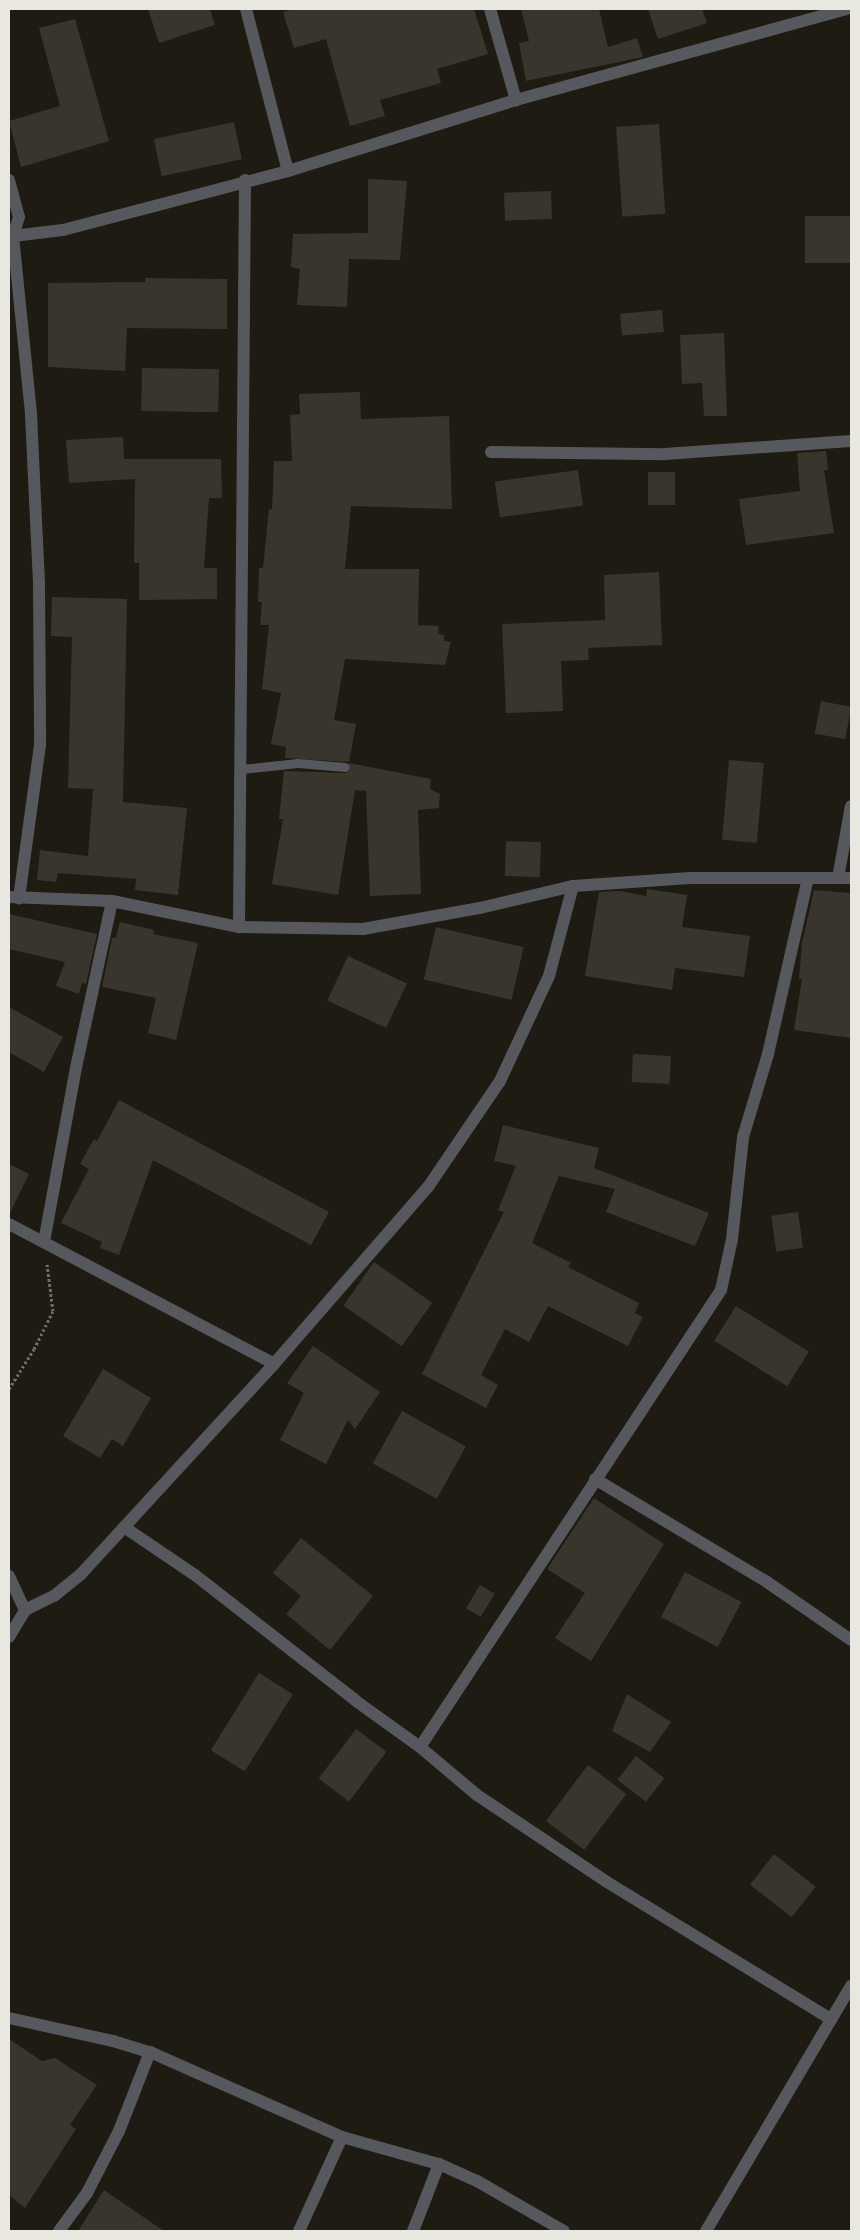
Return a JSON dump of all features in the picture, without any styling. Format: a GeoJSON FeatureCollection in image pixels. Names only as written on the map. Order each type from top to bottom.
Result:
{"type":"FeatureCollection","features":[{"type":"Feature","properties":{"kind":"street"},"geometry":{"type":"LineString","coordinates":[[246,9],[288,171]]}},
{"type":"Feature","properties":{"kind":"street"},"geometry":{"type":"LineString","coordinates":[[490,9],[516,100]]}},
{"type":"Feature","properties":{"kind":"street"},"geometry":{"type":"LineString","coordinates":[[13,236],[63,230],[245,180],[288,171],[516,100],[847,9]]}},
{"type":"Feature","properties":{"kind":"street"},"geometry":{"type":"LineString","coordinates":[[9,180],[19,217],[13,236],[31,414],[39,592],[40,744],[14,898],[112,901],[239,927],[363,929],[480,908],[573,886],[690,878],[851,878]]}},
{"type":"Feature","properties":{"kind":"street"},"geometry":{"type":"LineString","coordinates":[[239,927],[245,180]]}},
{"type":"Feature","properties":{"kind":"street"},"geometry":{"type":"LineString","coordinates":[[491,452],[665,454],[851,441]]}},
{"type":"Feature","properties":{"kind":"street"},"geometry":{"type":"LineString","coordinates":[[838,878],[851,806]]}},
{"type":"Feature","properties":{"kind":"street"},"geometry":{"type":"LineString","coordinates":[[420,1747],[721,1290],[732,1239],[743,1136],[768,1054],[808,878]]}},
{"type":"Feature","properties":{"kind":"street"},"geometry":{"type":"LineString","coordinates":[[9,1637],[25,1610],[54,1596],[82,1574],[274,1364],[428,1187],[500,1080],[549,976],[573,886]]}},
{"type":"Feature","properties":{"kind":"street"},"geometry":{"type":"LineString","coordinates":[[44,1242],[77,1063],[112,901]]}},
{"type":"Feature","properties":{"kind":"street"},"geometry":{"type":"LineString","coordinates":[[9,1224],[274,1364]]}},
{"type":"Feature","properties":{"kind":"street"},"geometry":{"type":"LineString","coordinates":[[595,1479],[767,1582],[851,1640]]}},
{"type":"Feature","properties":{"kind":"street"},"geometry":{"type":"LineString","coordinates":[[124,1528],[195,1576],[356,1701],[420,1747],[477,1795],[599,1876],[831,2019]]}},
{"type":"Feature","properties":{"kind":"street"},"geometry":{"type":"LineString","coordinates":[[9,1576],[25,1610]]}},
{"type":"Feature","properties":{"kind":"street"},"geometry":{"type":"LineString","coordinates":[[706,2231],[851,1986]]}},
{"type":"Feature","properties":{"kind":"street"},"geometry":{"type":"LineString","coordinates":[[9,2018],[113,2041],[150,2052],[342,2136],[438,2164],[477,2181],[564,2231]]}},
{"type":"Feature","properties":{"kind":"street"},"geometry":{"type":"LineString","coordinates":[[59,2231],[87,2192],[119,2131],[150,2052]]}},
{"type":"Feature","properties":{"kind":"street"},"geometry":{"type":"LineString","coordinates":[[299,2231],[342,2136]]}},
{"type":"Feature","properties":{"kind":"street"},"geometry":{"type":"LineString","coordinates":[[413,2231],[438,2164]]}},
{"type":"Feature","properties":{"kind":"lane"},"geometry":{"type":"LineString","coordinates":[[241,770],[298,763],[345,767]]}},
{"type":"Feature","properties":{"kind":"path"},"geometry":{"type":"LineString","coordinates":[[9,1389],[34,1349],[53,1311],[44,1242]]}},
{"type":"Feature","properties":{"kind":"building"},"geometry":{"type":"Polygon","coordinates":[[[148,9],[210,9],[215,25],[159,43],[148,9]]]}},
{"type":"Feature","properties":{"kind":"building"},"geometry":{"type":"Polygon","coordinates":[[[294,9],[474,9],[488,54],[437,69],[441,83],[380,100],[385,116],[350,126],[326,39],[294,48],[283,12],[294,9]]]}},
{"type":"Feature","properties":{"kind":"building"},"geometry":{"type":"Polygon","coordinates":[[[521,9],[599,9],[608,47],[637,38],[643,57],[526,81],[519,43],[529,41],[521,9]]]}},
{"type":"Feature","properties":{"kind":"building"},"geometry":{"type":"Polygon","coordinates":[[[648,9],[702,9],[707,23],[658,39],[648,9]]]}},
{"type":"Feature","properties":{"kind":"building"},"geometry":{"type":"Polygon","coordinates":[[[75,19],[109,141],[21,167],[9,121],[60,106],[39,28],[75,19]]]}},
{"type":"Feature","properties":{"kind":"building"},"geometry":{"type":"Polygon","coordinates":[[[234,122],[242,159],[162,176],[154,139],[234,122]]]}},
{"type":"Feature","properties":{"kind":"building"},"geometry":{"type":"Polygon","coordinates":[[[659,124],[665,214],[622,217],[616,127],[659,124]]]}},
{"type":"Feature","properties":{"kind":"building"},"geometry":{"type":"Polygon","coordinates":[[[368,179],[407,181],[400,260],[349,259],[347,307],[297,305],[300,269],[291,267],[293,234],[368,233],[368,179]]]}},
{"type":"Feature","properties":{"kind":"building"},"geometry":{"type":"Polygon","coordinates":[[[551,191],[552,219],[505,221],[504,193],[551,191]]]}},
{"type":"Feature","properties":{"kind":"building"},"geometry":{"type":"Polygon","coordinates":[[[805,216],[851,216],[851,263],[805,263],[805,216]]]}},
{"type":"Feature","properties":{"kind":"building"},"geometry":{"type":"Polygon","coordinates":[[[145,278],[227,279],[227,329],[127,328],[125,371],[48,367],[48,283],[145,282],[145,278]]]}},
{"type":"Feature","properties":{"kind":"building"},"geometry":{"type":"Polygon","coordinates":[[[662,310],[664,332],[622,336],[620,314],[662,310]]]}},
{"type":"Feature","properties":{"kind":"building"},"geometry":{"type":"Polygon","coordinates":[[[724,333],[727,416],[704,416],[702,383],[682,384],[680,335],[724,333]]]}},
{"type":"Feature","properties":{"kind":"building"},"geometry":{"type":"Polygon","coordinates":[[[142,368],[219,369],[218,412],[141,411],[142,368]]]}},
{"type":"Feature","properties":{"kind":"building"},"geometry":{"type":"Polygon","coordinates":[[[360,392],[361,419],[449,416],[452,509],[351,506],[345,569],[419,569],[418,625],[439,626],[438,634],[444,635],[444,641],[451,642],[445,665],[345,659],[334,720],[356,724],[349,762],[285,758],[286,747],[271,744],[281,693],[262,689],[269,625],[260,625],[262,602],[258,602],[259,568],[263,568],[269,509],[272,510],[274,461],[292,461],[290,415],[300,414],[299,394],[360,392]]]}},
{"type":"Feature","properties":{"kind":"building"},"geometry":{"type":"Polygon","coordinates":[[[123,437],[124,459],[221,459],[222,498],[209,498],[204,568],[217,568],[217,599],[139,600],[139,563],[134,563],[135,479],[69,483],[66,440],[123,437]]]}},
{"type":"Feature","properties":{"kind":"building"},"geometry":{"type":"Polygon","coordinates":[[[826,451],[828,470],[824,470],[834,533],[746,545],[739,499],[800,491],[797,453],[826,451]]]}},
{"type":"Feature","properties":{"kind":"building"},"geometry":{"type":"Polygon","coordinates":[[[578,470],[583,506],[500,517],[495,482],[578,470]]]}},
{"type":"Feature","properties":{"kind":"building"},"geometry":{"type":"Polygon","coordinates":[[[648,472],[675,472],[675,505],[648,505],[648,472]]]}},
{"type":"Feature","properties":{"kind":"building"},"geometry":{"type":"Polygon","coordinates":[[[659,572],[662,645],[588,648],[589,660],[561,661],[563,711],[506,713],[502,624],[605,620],[604,575],[659,572]]]}},
{"type":"Feature","properties":{"kind":"building"},"geometry":{"type":"Polygon","coordinates":[[[52,597],[127,599],[123,802],[187,808],[178,895],[135,890],[136,879],[58,873],[56,882],[37,880],[40,850],[88,856],[93,789],[68,788],[72,637],[51,636],[52,597]]]}},
{"type":"Feature","properties":{"kind":"building"},"geometry":{"type":"Polygon","coordinates":[[[821,701],[851,707],[845,739],[815,733],[821,701]]]}},
{"type":"Feature","properties":{"kind":"building"},"geometry":{"type":"Polygon","coordinates":[[[729,760],[764,763],[757,843],[722,840],[729,760]]]}},
{"type":"Feature","properties":{"kind":"building"},"geometry":{"type":"Polygon","coordinates":[[[349,763],[431,779],[430,789],[440,794],[439,808],[418,810],[421,894],[370,896],[366,791],[355,790],[338,895],[272,884],[283,819],[279,819],[284,771],[345,773],[350,770],[349,763]]]}},
{"type":"Feature","properties":{"kind":"building"},"geometry":{"type":"Polygon","coordinates":[[[506,841],[541,842],[540,877],[505,876],[506,841]]]}},
{"type":"Feature","properties":{"kind":"building"},"geometry":{"type":"Polygon","coordinates":[[[647,889],[687,895],[682,927],[750,936],[744,977],[675,968],[672,990],[585,976],[599,892],[620,891],[646,896],[647,889]]]}},
{"type":"Feature","properties":{"kind":"building"},"geometry":{"type":"Polygon","coordinates":[[[814,890],[851,893],[851,1038],[794,1030],[802,979],[799,979],[802,943],[814,890]]]}},
{"type":"Feature","properties":{"kind":"building"},"geometry":{"type":"Polygon","coordinates":[[[9,914],[97,934],[86,984],[82,983],[79,994],[56,986],[65,962],[9,949],[9,914]]]}},
{"type":"Feature","properties":{"kind":"building"},"geometry":{"type":"Polygon","coordinates":[[[120,922],[154,930],[153,934],[198,943],[176,1040],[148,1033],[156,998],[102,987],[112,938],[116,938],[120,922]]]}},
{"type":"Feature","properties":{"kind":"building"},"geometry":{"type":"Polygon","coordinates":[[[436,927],[524,947],[512,1000],[424,980],[436,927]]]}},
{"type":"Feature","properties":{"kind":"building"},"geometry":{"type":"Polygon","coordinates":[[[348,956],[407,983],[386,1028],[327,1000],[348,956]]]}},
{"type":"Feature","properties":{"kind":"building"},"geometry":{"type":"Polygon","coordinates":[[[9,1007],[63,1037],[44,1072],[9,1052],[9,1007]]]}},
{"type":"Feature","properties":{"kind":"building"},"geometry":{"type":"Polygon","coordinates":[[[633,1054],[671,1056],[669,1084],[632,1082],[633,1054]]]}},
{"type":"Feature","properties":{"kind":"building"},"geometry":{"type":"Polygon","coordinates":[[[119,1100],[329,1212],[311,1245],[153,1160],[119,1255],[100,1248],[102,1242],[61,1223],[89,1169],[80,1164],[94,1139],[97,1141],[119,1100]]]}},
{"type":"Feature","properties":{"kind":"building"},"geometry":{"type":"Polygon","coordinates":[[[503,1125],[599,1148],[594,1168],[709,1213],[695,1246],[606,1212],[615,1189],[559,1176],[532,1243],[571,1263],[568,1267],[639,1303],[635,1313],[643,1317],[628,1346],[548,1306],[529,1342],[505,1329],[481,1375],[498,1385],[486,1408],[422,1374],[504,1212],[498,1210],[516,1166],[494,1161],[503,1125]]]}},
{"type":"Feature","properties":{"kind":"building"},"geometry":{"type":"Polygon","coordinates":[[[9,1164],[29,1174],[9,1215],[9,1164]]]}},
{"type":"Feature","properties":{"kind":"building"},"geometry":{"type":"Polygon","coordinates":[[[798,1212],[803,1248],[776,1251],[771,1216],[798,1212]]]}},
{"type":"Feature","properties":{"kind":"building"},"geometry":{"type":"Polygon","coordinates":[[[374,1262],[432,1303],[402,1346],[344,1305],[374,1262]]]}},
{"type":"Feature","properties":{"kind":"building"},"geometry":{"type":"Polygon","coordinates":[[[736,1306],[809,1352],[787,1386],[714,1341],[736,1306]]]}},
{"type":"Feature","properties":{"kind":"building"},"geometry":{"type":"Polygon","coordinates":[[[313,1346],[380,1392],[355,1429],[348,1420],[326,1464],[280,1440],[304,1393],[287,1383],[313,1346]]]}},
{"type":"Feature","properties":{"kind":"building"},"geometry":{"type":"Polygon","coordinates":[[[103,1369],[151,1398],[123,1446],[112,1439],[100,1458],[63,1436],[103,1369]]]}},
{"type":"Feature","properties":{"kind":"building"},"geometry":{"type":"Polygon","coordinates":[[[402,1411],[466,1446],[437,1499],[373,1463],[402,1411]]]}},
{"type":"Feature","properties":{"kind":"building"},"geometry":{"type":"Polygon","coordinates":[[[594,1498],[664,1544],[591,1661],[555,1638],[585,1593],[547,1569],[594,1498]]]}},
{"type":"Feature","properties":{"kind":"building"},"geometry":{"type":"Polygon","coordinates":[[[301,1538],[373,1596],[330,1650],[286,1614],[301,1596],[273,1573],[301,1538]]]}},
{"type":"Feature","properties":{"kind":"building"},"geometry":{"type":"Polygon","coordinates":[[[685,1572],[742,1602],[718,1647],[661,1617],[685,1572]]]}},
{"type":"Feature","properties":{"kind":"building"},"geometry":{"type":"Polygon","coordinates":[[[480,1585],[495,1594],[481,1617],[466,1608],[480,1585]]]}},
{"type":"Feature","properties":{"kind":"building"},"geometry":{"type":"Polygon","coordinates":[[[259,1673],[293,1694],[245,1771],[211,1750],[259,1673]]]}},
{"type":"Feature","properties":{"kind":"building"},"geometry":{"type":"Polygon","coordinates":[[[627,1694],[671,1722],[650,1752],[612,1731],[627,1694]]]}},
{"type":"Feature","properties":{"kind":"building"},"geometry":{"type":"Polygon","coordinates":[[[356,1729],[386,1752],[349,1801],[319,1779],[356,1729]]]}},
{"type":"Feature","properties":{"kind":"building"},"geometry":{"type":"Polygon","coordinates":[[[636,1756],[664,1778],[646,1802],[618,1780],[636,1756]]]}},
{"type":"Feature","properties":{"kind":"building"},"geometry":{"type":"Polygon","coordinates":[[[588,1765],[626,1794],[584,1850],[546,1821],[588,1765]]]}},
{"type":"Feature","properties":{"kind":"building"},"geometry":{"type":"Polygon","coordinates":[[[774,1854],[816,1887],[792,1917],[750,1885],[774,1854]]]}},
{"type":"Feature","properties":{"kind":"building"},"geometry":{"type":"Polygon","coordinates":[[[9,2039],[42,2061],[55,2058],[97,2085],[70,2125],[76,2129],[25,2208],[9,2195],[9,2039]]]}},
{"type":"Feature","properties":{"kind":"building"},"geometry":{"type":"Polygon","coordinates":[[[104,2190],[164,2231],[78,2231],[104,2190]]]}}]}
